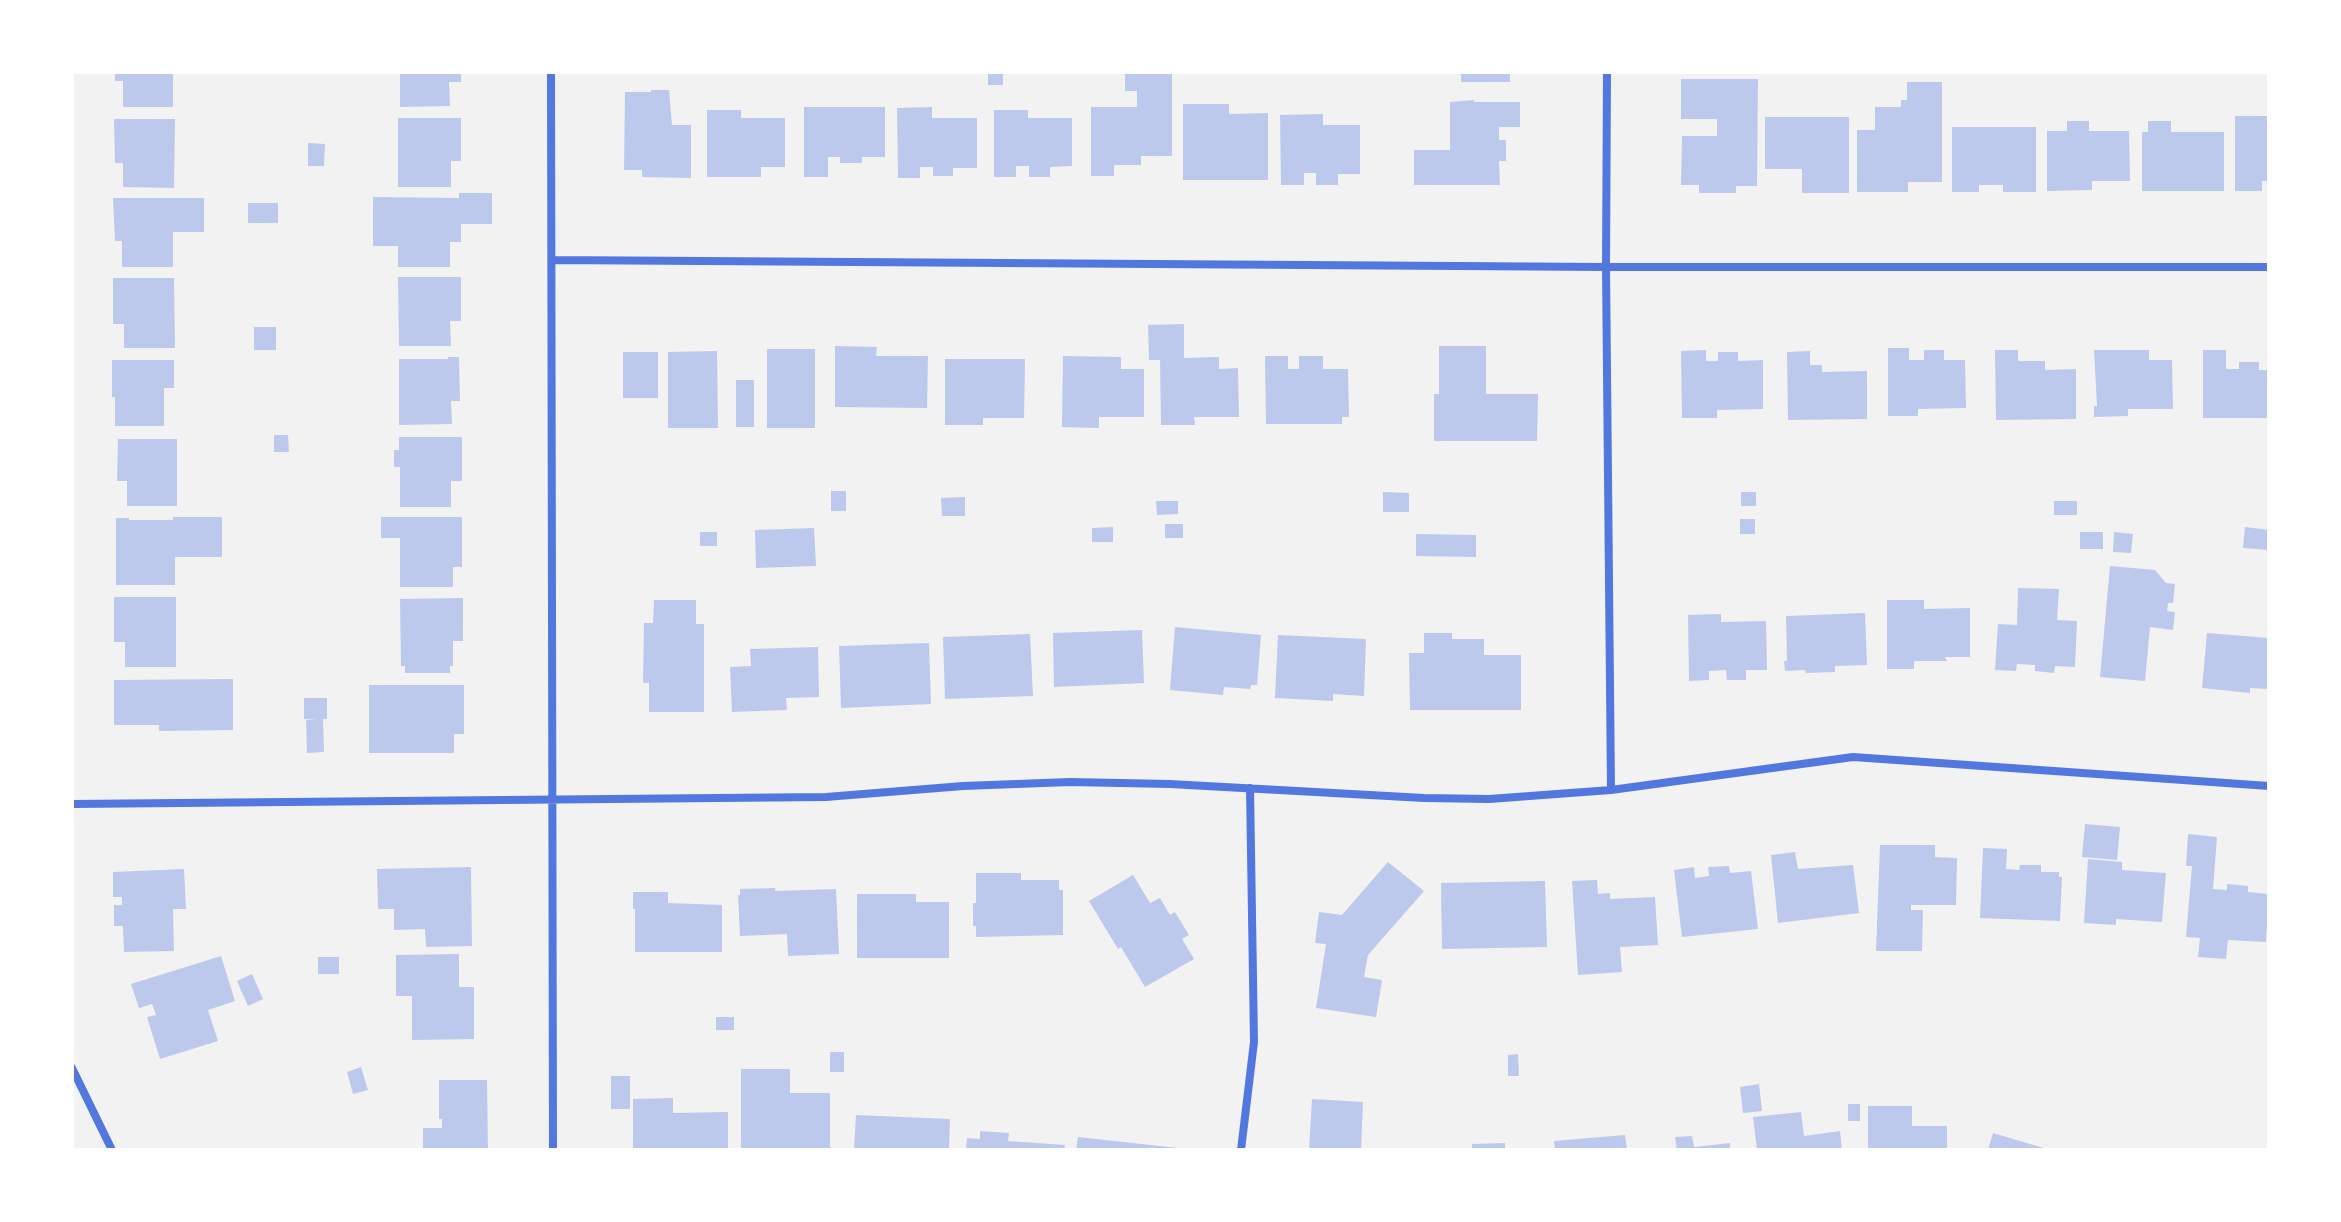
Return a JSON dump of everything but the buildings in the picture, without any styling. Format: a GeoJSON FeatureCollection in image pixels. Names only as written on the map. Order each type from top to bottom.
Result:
{"type":"FeatureCollection","features":[{"type":"Feature","properties":{"kind":"street"},"geometry":{"type":"LineString","coordinates":[[551,72],[553,1150]]}},
{"type":"Feature","properties":{"kind":"street"},"geometry":{"type":"LineString","coordinates":[[1607,72],[1611,790]]}},
{"type":"Feature","properties":{"kind":"street"},"geometry":{"type":"LineString","coordinates":[[552,260],[1606,267],[2269,267]]}},
{"type":"Feature","properties":{"kind":"street"},"geometry":{"type":"LineString","coordinates":[[72,804],[826,797],[963,786],[1070,782],[1475,799],[1611,790],[1853,757],[2269,786]]}},
{"type":"Feature","properties":{"kind":"street"},"geometry":{"type":"LineString","coordinates":[[1241,1150],[1254,1042],[1250,788]]}},
{"type":"Feature","properties":{"kind":"street"},"geometry":{"type":"LineString","coordinates":[[72,1068],[112,1150]]}}]}
